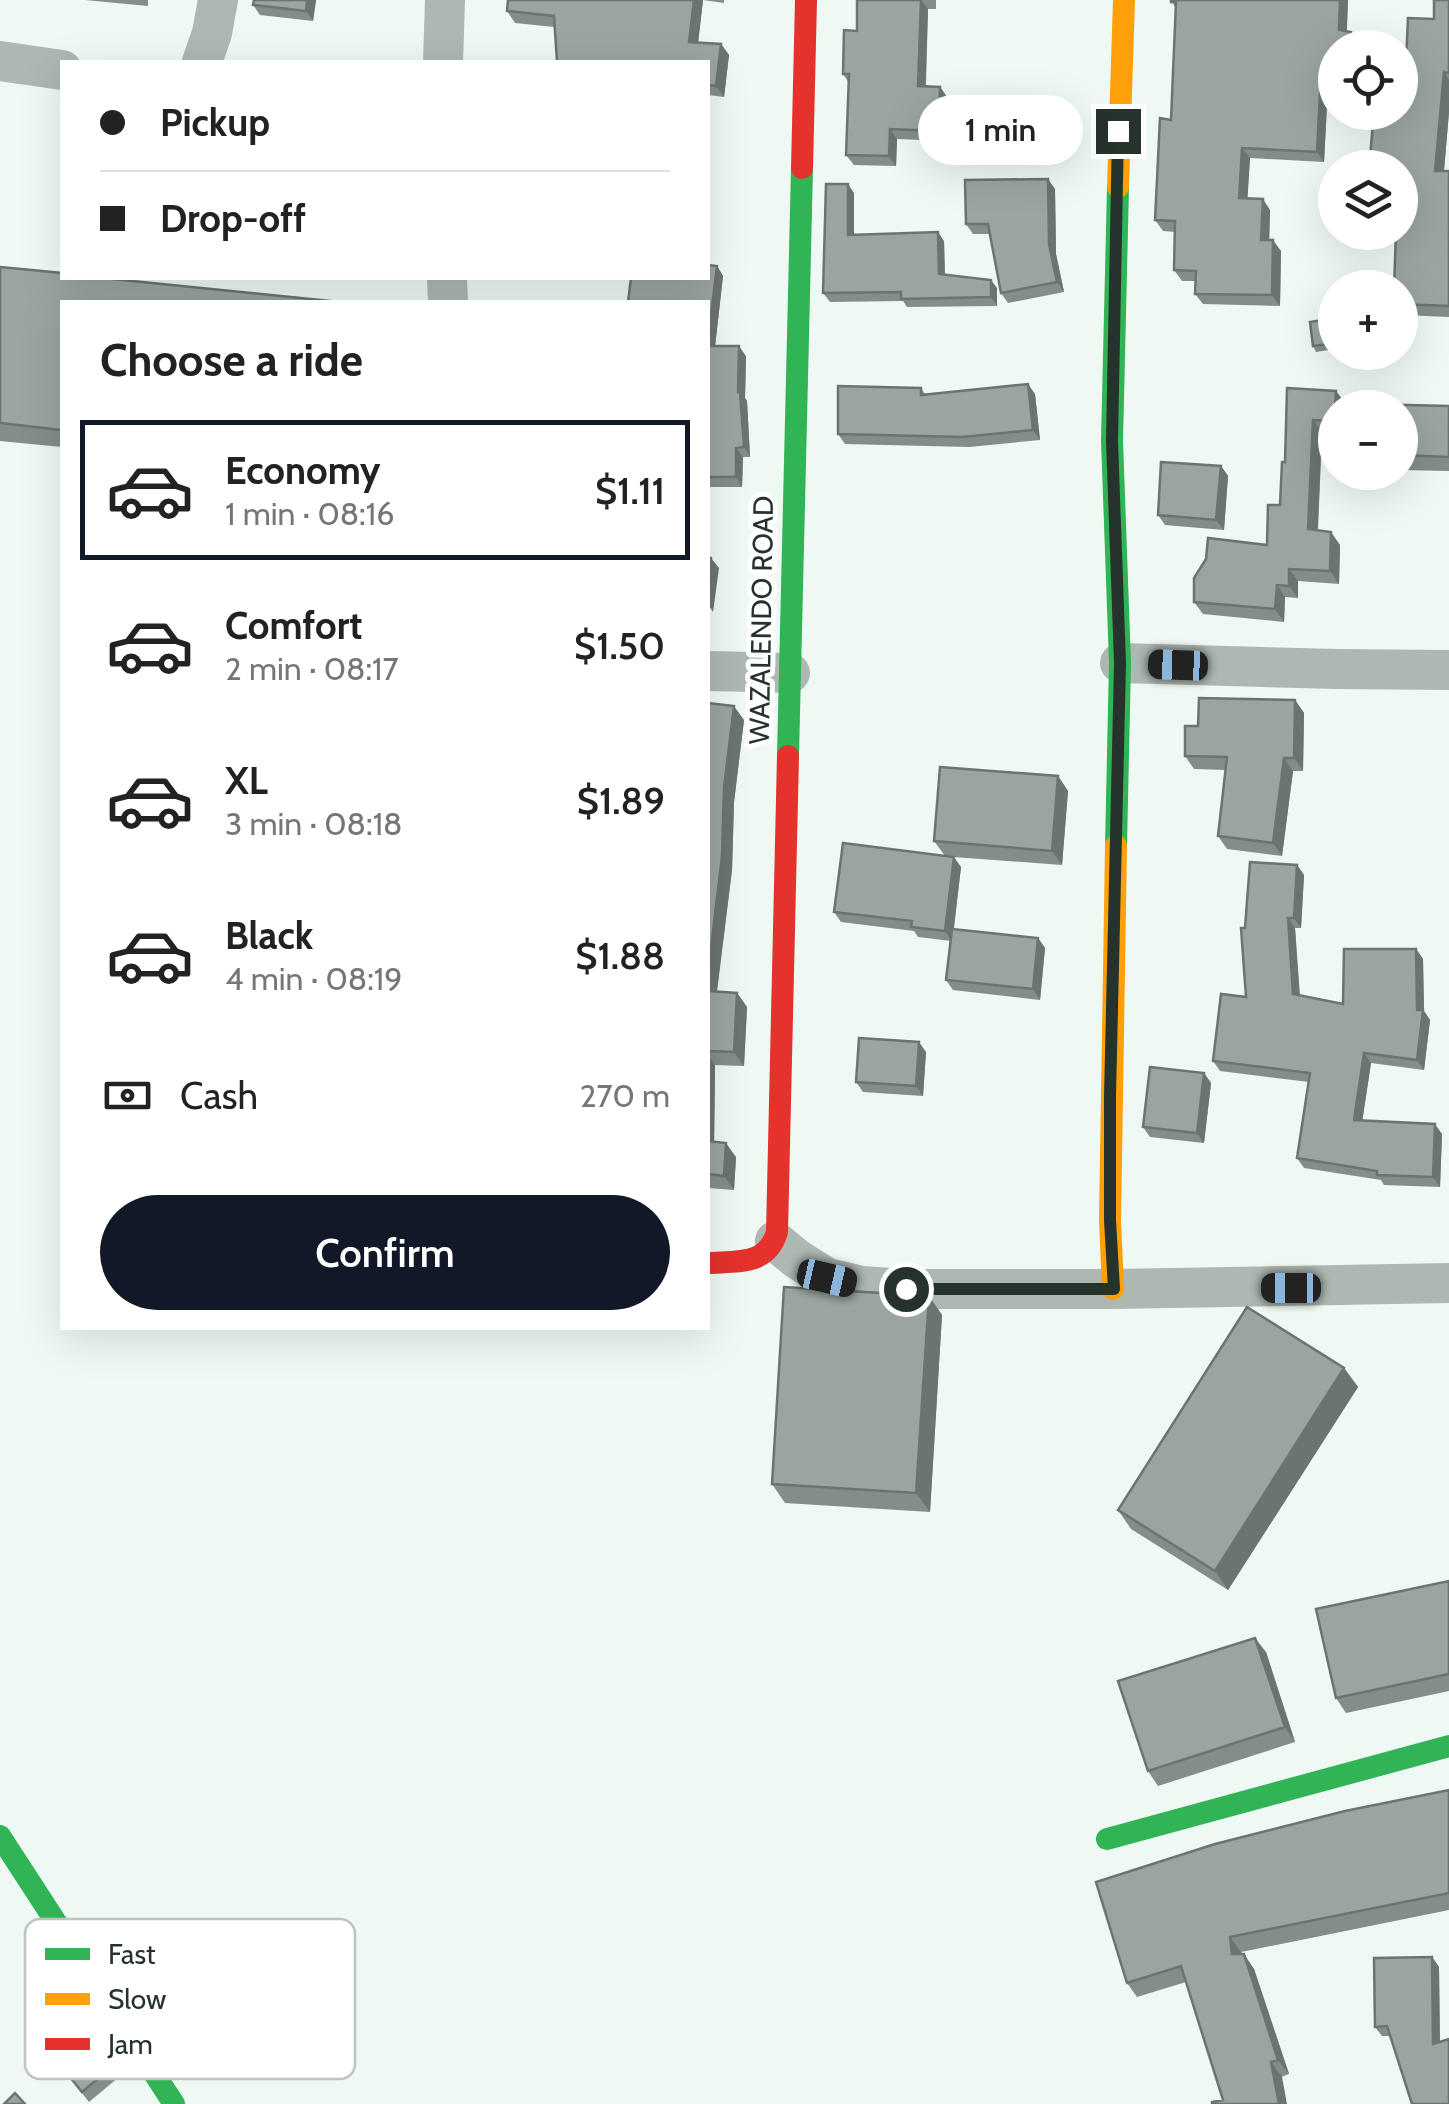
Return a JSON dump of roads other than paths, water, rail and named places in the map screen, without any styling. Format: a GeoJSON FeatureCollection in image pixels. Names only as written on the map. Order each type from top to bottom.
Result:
{"type":"FeatureCollection","features":[{"type":"Feature","properties":{"kind":"street"},"geometry":{"type":"LineString","coordinates":[[203,60],[218,0]]}},
{"type":"Feature","properties":{"kind":"street"},"geometry":{"type":"LineString","coordinates":[[443,60],[444,0]]}},
{"type":"Feature","properties":{"kind":"street","name":"WAZALENDO ROAD"},"geometry":{"type":"LineString","coordinates":[[774,1240],[780,1200],[806,0]]}},
{"type":"Feature","properties":{"kind":"street"},"geometry":{"type":"LineString","coordinates":[[1114,1289],[1110,1096],[1120,663],[1112,441],[1124,0]]}},
{"type":"Feature","properties":{"kind":"street"},"geometry":{"type":"LineString","coordinates":[[0,61],[60,70]]}},
{"type":"Feature","properties":{"kind":"street"},"geometry":{"type":"LineString","coordinates":[[1120,663],[1449,670]]}},
{"type":"Feature","properties":{"kind":"street"},"geometry":{"type":"LineString","coordinates":[[710,670],[790,672]]}},
{"type":"Feature","properties":{"kind":"street"},"geometry":{"type":"LineString","coordinates":[[710,1263],[757,1259],[774,1240],[827,1278],[862,1286],[906,1289],[1291,1288],[1449,1282]]}},
{"type":"Feature","properties":{"kind":"street"},"geometry":{"type":"LineString","coordinates":[[1107,1838],[1449,1746]]}},
{"type":"Feature","properties":{"kind":"street"},"geometry":{"type":"LineString","coordinates":[[0,1836],[54,1919]]}},
{"type":"Feature","properties":{"kind":"street"},"geometry":{"type":"LineString","coordinates":[[158,2079],[174,2104]]}}]}
